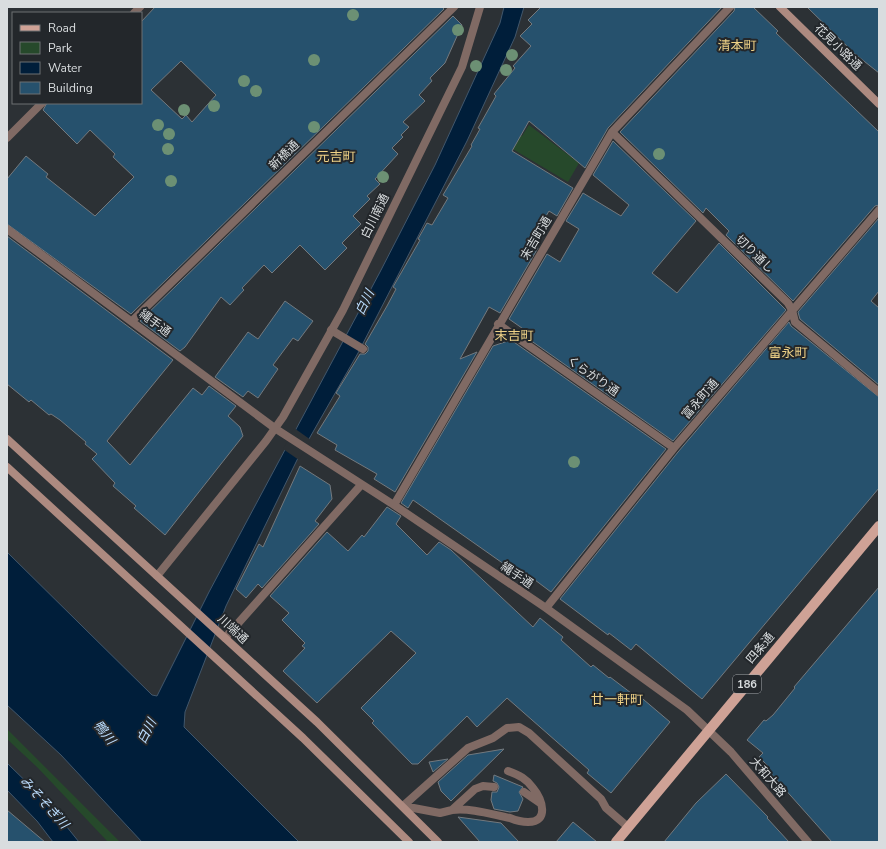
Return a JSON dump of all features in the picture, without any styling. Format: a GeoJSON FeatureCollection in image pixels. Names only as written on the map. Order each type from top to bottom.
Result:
{"type":"FeatureCollection","features":[{"type":"Feature","properties":{"kind":"main road","name":"四条通"},"geometry":{"type":"LineString","coordinates":[[616,842],[879,526]]}},
{"type":"Feature","properties":{"kind":"street","name":"新橋通"},"geometry":{"type":"LineString","coordinates":[[132,321],[454,7]]}},
{"type":"Feature","properties":{"kind":"street","name":"白川南通"},"geometry":{"type":"LineString","coordinates":[[157,576],[276,429],[283,417],[332,330],[462,67],[480,7]]}},
{"type":"Feature","properties":{"kind":"street","name":"末吉町通"},"geometry":{"type":"LineString","coordinates":[[394,505],[498,324],[612,132],[730,7]]}},
{"type":"Feature","properties":{"kind":"street","name":"花見小路通"},"geometry":{"type":"LineString","coordinates":[[780,7],[879,104]]}},
{"type":"Feature","properties":{"kind":"street"},"geometry":{"type":"LineString","coordinates":[[8,136],[41,104]]}},
{"type":"Feature","properties":{"kind":"street","name":"切り通し"},"geometry":{"type":"LineString","coordinates":[[612,132],[788,303],[792,310],[795,322],[879,392]]}},
{"type":"Feature","properties":{"kind":"street","name":"富永町通"},"geometry":{"type":"LineString","coordinates":[[546,608],[674,448],[879,210]]}},
{"type":"Feature","properties":{"kind":"street","name":"縄手通"},"geometry":{"type":"LineString","coordinates":[[7,229],[276,429],[306,450],[394,505],[546,608],[687,710],[709,730]]}},
{"type":"Feature","properties":{"kind":"street","name":"くらがり通"},"geometry":{"type":"LineString","coordinates":[[498,324],[674,448]]}},
{"type":"Feature","properties":{"kind":"street"},"geometry":{"type":"LineString","coordinates":[[332,330],[363,349]]}},
{"type":"Feature","properties":{"kind":"street","name":"川端通"},"geometry":{"type":"LineString","coordinates":[[7,439],[317,722],[438,842]]}},
{"type":"Feature","properties":{"kind":"street"},"geometry":{"type":"LineString","coordinates":[[7,467],[303,738],[409,842]]}},
{"type":"Feature","properties":{"kind":"street"},"geometry":{"type":"LineString","coordinates":[[225,638],[361,485]]}},
{"type":"Feature","properties":{"kind":"street"},"geometry":{"type":"LineString","coordinates":[[403,806],[468,748],[493,738],[507,728],[520,727],[529,733],[601,799],[606,808],[628,827]]}},
{"type":"Feature","properties":{"kind":"street","name":"大和大路"},"geometry":{"type":"LineString","coordinates":[[709,730],[731,752],[808,842]]}},
{"type":"Feature","properties":{"kind":"street"},"geometry":{"type":"LineString","coordinates":[[403,806],[440,813],[452,810],[473,810],[527,822],[540,817],[543,812],[537,793],[521,776],[508,772]]}},
{"type":"Feature","properties":{"kind":"street"},"geometry":{"type":"LineString","coordinates":[[452,810],[475,789],[483,786],[494,787]]}},
{"type":"Feature","properties":{"kind":"street"},"geometry":{"type":"LineString","coordinates":[[524,792],[542,806]]}},
{"type":"Feature","properties":{"kind":"green space"},"geometry":{"type":"Polygon","coordinates":[[[529,125],[579,163],[568,182],[506,145],[514,131],[522,136],[529,125]]]}},
{"type":"Feature","properties":{"kind":"green space"},"geometry":{"type":"Polygon","coordinates":[[[7,729],[120,842],[108,842],[38,768],[7,739],[7,729]]]}},
{"type":"Feature","properties":{"kind":"water"},"geometry":{"type":"Polygon","coordinates":[[[504,7],[524,7],[515,37],[467,141],[358,353],[297,460],[226,606],[185,712],[184,727],[299,842],[142,842],[61,755],[7,705],[7,552],[152,695],[157,696],[209,592],[380,272],[435,165],[500,23],[504,7]]]}},
{"type":"Feature","properties":{"kind":"water","name":"みそそぎ川"},"geometry":{"type":"Polygon","coordinates":[[[7,763],[46,801],[79,842],[53,842],[37,821],[7,790],[7,763]]]}},
{"type":"Feature","properties":{"kind":"pier"},"geometry":{"type":"Polygon","coordinates":[[[294,428],[311,440],[299,460],[283,449],[294,428]]]}},
{"type":"Feature","properties":{"kind":"building"},"geometry":{"type":"Polygon","coordinates":[[[155,7],[442,7],[444,9],[131,314],[7,224],[7,179],[26,156],[48,174],[46,177],[95,216],[134,177],[113,157],[115,154],[90,130],[77,144],[43,110],[46,104],[142,104],[142,21],[155,7]],[[181,61],[151,90],[182,119],[186,115],[192,122],[216,95],[181,61]]]}},
{"type":"Feature","properties":{"kind":"building"},"geometry":{"type":"Polygon","coordinates":[[[541,7],[722,7],[608,128],[585,168],[529,121],[512,151],[573,188],[557,216],[549,211],[530,243],[538,248],[500,313],[489,307],[460,359],[477,352],[395,492],[374,479],[377,474],[335,450],[337,445],[317,433],[340,396],[336,393],[360,354],[365,354],[368,351],[368,347],[365,344],[396,289],[393,287],[420,240],[418,239],[427,223],[432,225],[448,198],[443,195],[472,146],[471,145],[480,129],[478,128],[496,96],[494,94],[515,68],[513,66],[531,46],[520,36],[532,24],[528,20],[541,7]]]}},
{"type":"Feature","properties":{"kind":"building"},"geometry":{"type":"Polygon","coordinates":[[[735,7],[753,7],[778,31],[776,33],[879,132],[879,205],[875,206],[793,301],[726,235],[729,231],[706,208],[703,213],[620,132],[734,11],[735,7]]]}},
{"type":"Feature","properties":{"kind":"building"},"geometry":{"type":"Polygon","coordinates":[[[807,7],[879,7],[879,73],[855,54],[807,7]]]}},
{"type":"Feature","properties":{"kind":"building"},"geometry":{"type":"Polygon","coordinates":[[[453,16],[462,25],[445,63],[430,78],[432,81],[419,95],[425,101],[403,122],[409,127],[401,135],[403,137],[392,148],[398,154],[375,179],[380,184],[367,196],[370,199],[353,216],[361,224],[342,243],[347,248],[325,270],[300,245],[272,273],[264,265],[242,288],[244,290],[230,305],[221,297],[185,347],[180,351],[140,321],[453,16]]]}},
{"type":"Feature","properties":{"kind":"building"},"geometry":{"type":"Polygon","coordinates":[[[613,141],[696,221],[652,273],[677,293],[719,243],[786,310],[673,441],[523,335],[529,333],[509,319],[547,254],[560,262],[579,229],[566,221],[583,193],[621,216],[629,205],[593,175],[613,141]]]}},
{"type":"Feature","properties":{"kind":"building"},"geometry":{"type":"Polygon","coordinates":[[[879,218],[879,291],[871,301],[879,308],[879,385],[800,319],[798,312],[879,218]]]}},
{"type":"Feature","properties":{"kind":"building"},"geometry":{"type":"Polygon","coordinates":[[[7,236],[173,360],[107,441],[130,465],[193,388],[202,395],[209,386],[236,406],[228,416],[240,427],[243,436],[165,535],[134,508],[136,506],[113,486],[115,483],[92,459],[97,454],[85,444],[86,442],[60,420],[51,414],[49,415],[31,400],[29,402],[7,384],[7,236]]]}},
{"type":"Feature","properties":{"kind":"building"},"geometry":{"type":"Polygon","coordinates":[[[285,301],[313,321],[298,341],[293,338],[273,365],[278,369],[258,398],[248,391],[243,397],[215,377],[248,332],[258,339],[285,301]]]}},
{"type":"Feature","properties":{"kind":"building"},"geometry":{"type":"Polygon","coordinates":[[[789,322],[791,326],[879,397],[879,488],[702,699],[636,644],[631,650],[609,633],[608,635],[560,599],[678,452],[789,322]]]}},
{"type":"Feature","properties":{"kind":"building"},"geometry":{"type":"Polygon","coordinates":[[[511,340],[666,449],[551,592],[531,577],[528,581],[413,500],[408,508],[401,503],[493,346],[511,340]]]}},
{"type":"Feature","properties":{"kind":"building"},"geometry":{"type":"Polygon","coordinates":[[[300,466],[330,485],[332,499],[315,521],[319,524],[262,588],[258,584],[246,598],[236,589],[259,544],[263,547],[300,466]]]}},
{"type":"Feature","properties":{"kind":"building"},"geometry":{"type":"Polygon","coordinates":[[[387,507],[401,516],[396,524],[427,555],[439,542],[451,550],[533,627],[540,618],[563,637],[561,640],[591,667],[593,665],[635,696],[637,694],[670,722],[611,793],[587,773],[589,770],[507,698],[477,727],[467,716],[418,764],[412,764],[372,723],[374,721],[361,708],[416,653],[391,631],[317,703],[283,671],[305,648],[302,646],[305,643],[282,620],[289,613],[270,596],[327,532],[348,551],[362,535],[364,537],[387,507]]]}},
{"type":"Feature","properties":{"kind":"building"},"geometry":{"type":"Polygon","coordinates":[[[879,587],[879,842],[832,842],[766,768],[768,766],[759,757],[763,753],[747,740],[764,720],[766,721],[773,715],[795,688],[794,687],[879,587]]]}},
{"type":"Feature","properties":{"kind":"building"},"geometry":{"type":"Polygon","coordinates":[[[504,749],[451,801],[441,791],[438,782],[468,755],[504,749]]]}},
{"type":"Feature","properties":{"kind":"building"},"geometry":{"type":"Polygon","coordinates":[[[448,759],[433,772],[429,762],[448,759]]]}},
{"type":"Feature","properties":{"kind":"building"},"geometry":{"type":"Polygon","coordinates":[[[726,774],[768,817],[767,818],[789,842],[664,842],[696,803],[726,774]]]}},
{"type":"Feature","properties":{"kind":"building"},"geometry":{"type":"Polygon","coordinates":[[[494,775],[523,787],[519,792],[523,799],[518,811],[510,812],[494,809],[491,800],[492,792],[497,792],[499,787],[497,783],[493,781],[494,775]]]}},
{"type":"Feature","properties":{"kind":"building"},"geometry":{"type":"Polygon","coordinates":[[[7,810],[45,842],[7,842],[7,810]]]}},
{"type":"Feature","properties":{"kind":"building"},"geometry":{"type":"Polygon","coordinates":[[[458,817],[501,823],[519,842],[480,842],[458,817]]]}},
{"type":"Feature","properties":{"kind":"building"},"geometry":{"type":"Polygon","coordinates":[[[573,822],[597,842],[556,842],[573,822]]]}},
{"type":"Feature","properties":{"kind":"district","name":"清本町"},"geometry":{"type":"Point","coordinates":[737,45]}},
{"type":"Feature","properties":{"kind":"district","name":"元吉町"},"geometry":{"type":"Point","coordinates":[336,156]}},
{"type":"Feature","properties":{"kind":"district","name":"末吉町"},"geometry":{"type":"Point","coordinates":[514,335]}},
{"type":"Feature","properties":{"kind":"district","name":"富永町"},"geometry":{"type":"Point","coordinates":[788,352]}},
{"type":"Feature","properties":{"kind":"district","name":"廿一軒町"},"geometry":{"type":"Point","coordinates":[617,699]}},
{"type":"Feature","properties":{"kind":"water label","name":"白川"},"geometry":{"type":"Point","coordinates":[364,302]}},
{"type":"Feature","properties":{"kind":"water label","name":"白川"},"geometry":{"type":"Point","coordinates":[146,731]}},
{"type":"Feature","properties":{"kind":"water label","name":"鴨川"},"geometry":{"type":"Point","coordinates":[105,732]}}]}
